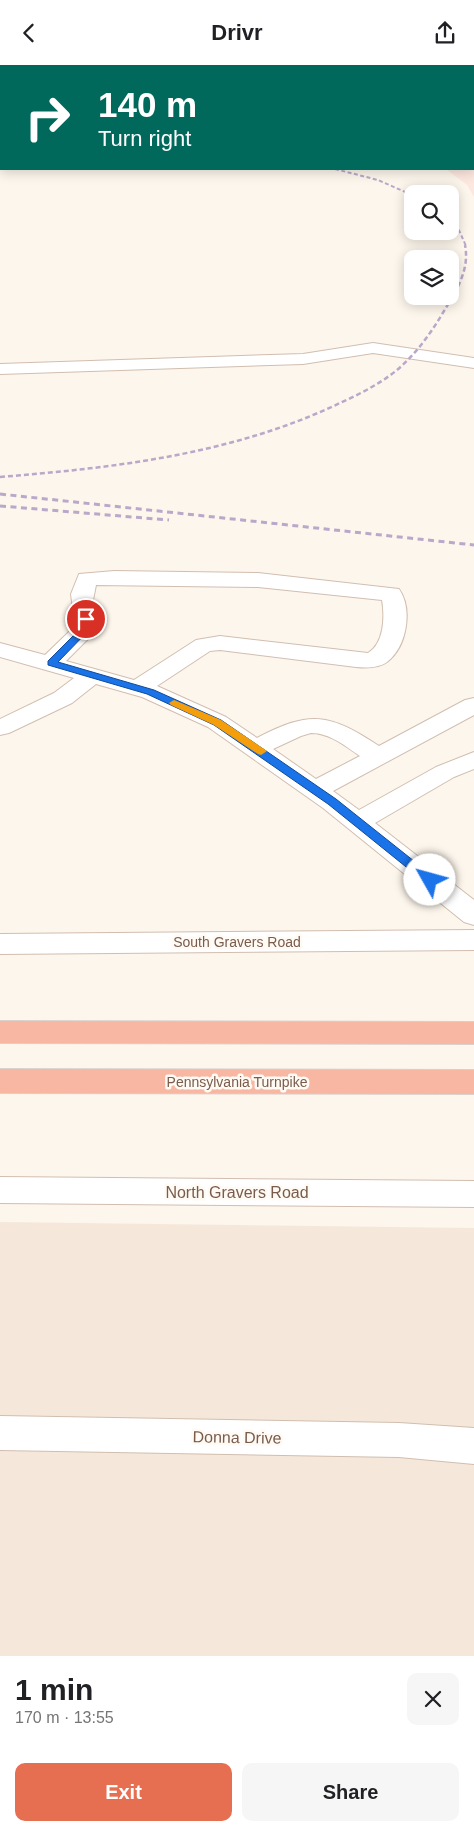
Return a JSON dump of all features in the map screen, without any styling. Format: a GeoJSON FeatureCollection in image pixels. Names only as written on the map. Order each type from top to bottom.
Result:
{"type":"FeatureCollection","features":[{"type":"Feature","properties":{"kind":"highway"},"geometry":{"type":"LineString","coordinates":[[0,1032],[474,1033]]}},
{"type":"Feature","properties":{"kind":"highway","name":"Pennsylvania Turnpike"},"geometry":{"type":"LineString","coordinates":[[0,1081],[474,1082]]}},
{"type":"Feature","properties":{"kind":"street"},"geometry":{"type":"LineString","coordinates":[[0,369],[303,359],[329,357],[360,349],[373,348],[474,363]]}},
{"type":"Feature","properties":{"kind":"street"},"geometry":{"type":"LineString","coordinates":[[51,663],[86,628],[86,619],[82,609],[82,591],[87,579],[258,580],[391,594],[395,601],[396,619],[385,652],[379,658],[365,661],[353,660],[220,643],[204,645],[138,688]]}},
{"type":"Feature","properties":{"kind":"street"},"geometry":{"type":"LineString","coordinates":[[0,650],[151,692],[217,722],[358,822],[474,915]]}},
{"type":"Feature","properties":{"kind":"street"},"geometry":{"type":"LineString","coordinates":[[0,728],[63,698],[93,675]]}},
{"type":"Feature","properties":{"kind":"street"},"geometry":{"type":"LineString","coordinates":[[315,790],[474,705]]}},
{"type":"Feature","properties":{"kind":"street"},"geometry":{"type":"LineString","coordinates":[[256,748],[298,729],[315,725],[330,727],[378,756]]}},
{"type":"Feature","properties":{"kind":"street"},"geometry":{"type":"LineString","coordinates":[[358,822],[445,772],[474,760]]}},
{"type":"Feature","properties":{"kind":"street","name":"South Gravers Road"},"geometry":{"type":"LineString","coordinates":[[0,944],[474,940]]}},
{"type":"Feature","properties":{"kind":"street","name":"North Gravers Road"},"geometry":{"type":"LineString","coordinates":[[0,1190],[474,1193]]}},
{"type":"Feature","properties":{"kind":"street","name":"Donna Drive"},"geometry":{"type":"LineString","coordinates":[[0,1433],[399,1440],[474,1446]]}},
{"type":"Feature","properties":{"kind":"shaded area"},"geometry":{"type":"Polygon","coordinates":[[[447,170],[474,170],[474,197],[467,185],[447,170]]]}},
{"type":"Feature","properties":{"kind":"shaded area"},"geometry":{"type":"Polygon","coordinates":[[[0,1222],[474,1228],[474,1656],[0,1656],[0,1222]]]}},
{"type":"Feature","properties":{"kind":"railway"},"geometry":{"type":"LineString","coordinates":[[339,170],[378,180],[404,191]]}},
{"type":"Feature","properties":{"kind":"railway"},"geometry":{"type":"LineString","coordinates":[[459,230],[466,246]]}},
{"type":"Feature","properties":{"kind":"railway"},"geometry":{"type":"LineString","coordinates":[[0,477],[126,464],[208,448],[288,425],[354,396],[381,382],[397,370],[417,350],[439,319],[461,280],[466,263],[465,245]]}},
{"type":"Feature","properties":{"kind":"railway"},"geometry":{"type":"LineString","coordinates":[[0,494],[474,545]]}},
{"type":"Feature","properties":{"kind":"railway"},"geometry":{"type":"LineString","coordinates":[[0,506],[169,520]]}},
{"type":"Feature","properties":{"kind":"slow traffic"},"geometry":{"type":"LineString","coordinates":[[174,703],[217,722],[261,751]]}},
{"type":"Feature","properties":{"kind":"route"},"geometry":{"type":"LineString","coordinates":[[86,619],[86,628],[51,663],[151,692],[217,722],[332,802],[430,880]]}}]}
